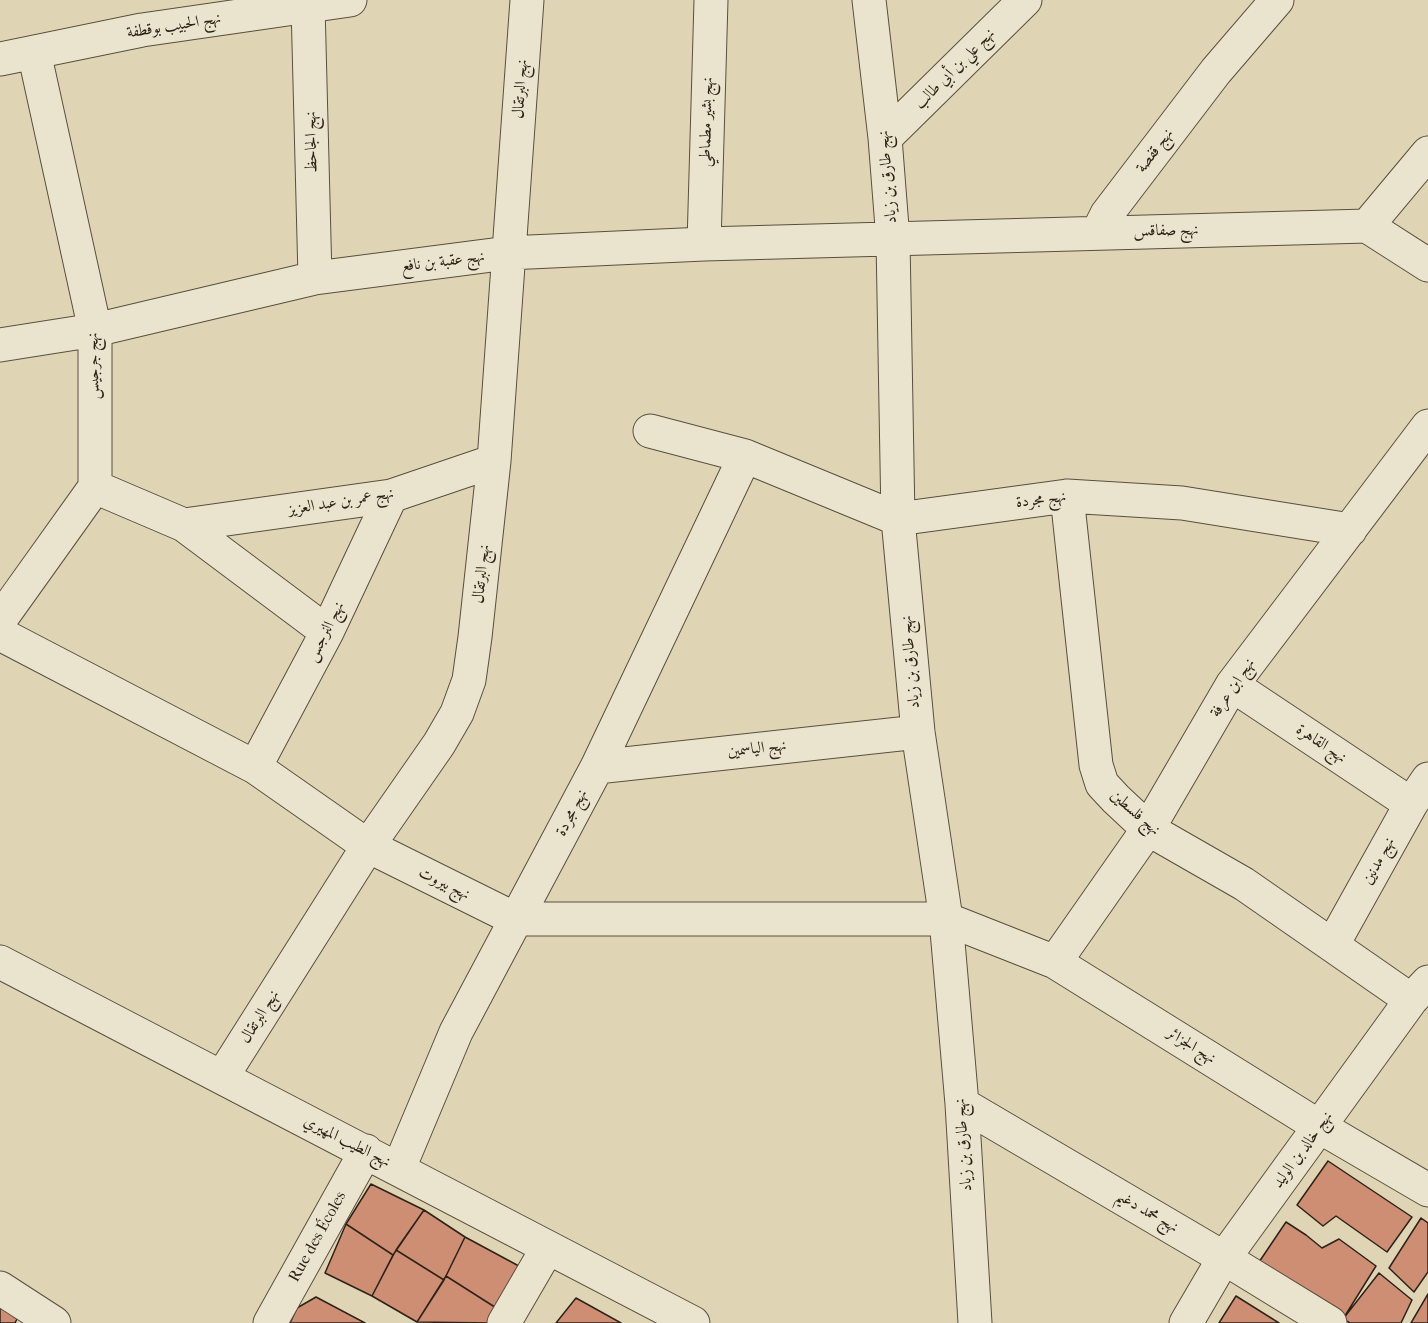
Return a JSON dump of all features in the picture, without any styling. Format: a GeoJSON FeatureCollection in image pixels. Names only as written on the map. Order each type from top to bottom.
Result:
{"type":"FeatureCollection","features":[{"type":"Feature","properties":{"kind":"street","name":"نهج الحبيب بوقطفة"},"geometry":{"type":"LineString","coordinates":[[0,60],[142,30],[350,0]]}},
{"type":"Feature","properties":{"kind":"street","name":"نهج البرتقال"},"geometry":{"type":"LineString","coordinates":[[222,1077],[368,846],[439,744],[457,713],[469,680],[494,461],[527,0]]}},
{"type":"Feature","properties":{"kind":"street","name":"نهج بشير مطماطي"},"geometry":{"type":"LineString","coordinates":[[704,244],[711,0]]}},
{"type":"Feature","properties":{"kind":"street","name":"نهج طارق بن زياد"},"geometry":{"type":"LineString","coordinates":[[869,0],[885,138],[893,240],[898,519],[918,732],[946,919],[962,1104],[975,1323]]}},
{"type":"Feature","properties":{"kind":"street","name":"نهج علي بن أبي طالب"},"geometry":{"type":"LineString","coordinates":[[885,138],[1025,0]]}},
{"type":"Feature","properties":{"kind":"street","name":"نهج قفصة"},"geometry":{"type":"LineString","coordinates":[[1098,232],[1107,214],[1216,71],[1277,0]]}},
{"type":"Feature","properties":{"kind":"street","name":"نهج الجاحظ"},"geometry":{"type":"LineString","coordinates":[[309,5],[315,278]]}},
{"type":"Feature","properties":{"kind":"street","name":"نهج جرجيس"},"geometry":{"type":"LineString","coordinates":[[34,52],[95,330],[95,487]]}},
{"type":"Feature","properties":{"kind":"street"},"geometry":{"type":"LineString","coordinates":[[1428,153],[1367,226],[1428,265]]}},
{"type":"Feature","properties":{"kind":"street","name":"نهج صفاقس"},"geometry":{"type":"LineString","coordinates":[[893,240],[1098,232],[1367,226]]}},
{"type":"Feature","properties":{"kind":"street","name":"نهج عقبة بن نافع"},"geometry":{"type":"LineString","coordinates":[[0,345],[95,330],[315,278],[508,254],[704,244],[893,240]]}},
{"type":"Feature","properties":{"kind":"street","name":"نهج ابن عرفة"},"geometry":{"type":"LineString","coordinates":[[1055,962],[1148,829],[1232,685],[1428,426]]}},
{"type":"Feature","properties":{"kind":"street"},"geometry":{"type":"LineString","coordinates":[[650,431],[745,456],[898,519]]}},
{"type":"Feature","properties":{"kind":"street","name":"نهج مجردة"},"geometry":{"type":"LineString","coordinates":[[399,1168],[456,1032],[597,767],[745,456]]}},
{"type":"Feature","properties":{"kind":"street","name":"نهج عمر بن عبد العزيز"},"geometry":{"type":"LineString","coordinates":[[184,525],[391,496],[494,461]]}},
{"type":"Feature","properties":{"kind":"street"},"geometry":{"type":"LineString","coordinates":[[0,620],[95,487],[184,525],[327,632]]}},
{"type":"Feature","properties":{"kind":"street","name":"نهج النرجس"},"geometry":{"type":"LineString","coordinates":[[255,766],[327,632],[391,496]]}},
{"type":"Feature","properties":{"kind":"street","name":"نهج مجردة"},"geometry":{"type":"LineString","coordinates":[[898,519],[1067,496],[1182,503],[1350,530]]}},
{"type":"Feature","properties":{"kind":"street","name":"نهج فلسطين"},"geometry":{"type":"LineString","coordinates":[[1067,496],[1096,765],[1102,784],[1148,829],[1244,884],[1333,944],[1420,991]]}},
{"type":"Feature","properties":{"kind":"street","name":"نهج بيروت"},"geometry":{"type":"LineString","coordinates":[[0,634],[255,766],[368,846],[515,919],[946,919]]}},
{"type":"Feature","properties":{"kind":"street","name":"نهج القاهرة"},"geometry":{"type":"LineString","coordinates":[[1232,685],[1420,791]]}},
{"type":"Feature","properties":{"kind":"street","name":"نهج الياسمين"},"geometry":{"type":"LineString","coordinates":[[597,767],[918,732]]}},
{"type":"Feature","properties":{"kind":"street","name":"نهج مدنين"},"geometry":{"type":"LineString","coordinates":[[1333,944],[1420,791]]}},
{"type":"Feature","properties":{"kind":"street","name":"نهج الجزائر"},"geometry":{"type":"LineString","coordinates":[[946,919],[1055,962],[1320,1127],[1428,1190]]}},
{"type":"Feature","properties":{"kind":"street","name":"نهج الطيب المهيري"},"geometry":{"type":"LineString","coordinates":[[0,962],[399,1168],[547,1249],[693,1323]]}},
{"type":"Feature","properties":{"kind":"street","name":"نهج خالد بن الوليد"},"geometry":{"type":"LineString","coordinates":[[1186,1323],[1224,1258],[1420,991]]}},
{"type":"Feature","properties":{"kind":"street","name":"نهج محمد دغيم"},"geometry":{"type":"LineString","coordinates":[[962,1104],[1330,1323]]}},
{"type":"Feature","properties":{"kind":"street","name":"Rue des Écoles"},"geometry":{"type":"LineString","coordinates":[[270,1323],[366,1151]]}},
{"type":"Feature","properties":{"kind":"street"},"geometry":{"type":"LineString","coordinates":[[504,1323],[547,1249]]}},
{"type":"Feature","properties":{"kind":"street"},"geometry":{"type":"LineString","coordinates":[[0,1288],[54,1323]]}},
{"type":"Feature","properties":{"kind":"building"},"geometry":{"type":"Polygon","coordinates":[[[1328,1161],[1412,1217],[1387,1252],[1336,1216],[1323,1226],[1297,1205],[1328,1161]]]}},
{"type":"Feature","properties":{"kind":"building"},"geometry":{"type":"Polygon","coordinates":[[[371,1184],[424,1210],[393,1255],[346,1224],[371,1184]]]}},
{"type":"Feature","properties":{"kind":"building"},"geometry":{"type":"Polygon","coordinates":[[[424,1210],[465,1237],[444,1280],[396,1250],[424,1210]]]}},
{"type":"Feature","properties":{"kind":"building"},"geometry":{"type":"Polygon","coordinates":[[[1421,1218],[1428,1223],[1428,1272],[1414,1292],[1389,1268],[1421,1218]]]}},
{"type":"Feature","properties":{"kind":"building"},"geometry":{"type":"Polygon","coordinates":[[[1286,1222],[1322,1248],[1339,1239],[1376,1266],[1343,1319],[1255,1268],[1286,1222]]]}},
{"type":"Feature","properties":{"kind":"building"},"geometry":{"type":"Polygon","coordinates":[[[346,1224],[393,1255],[372,1296],[325,1273],[346,1224]]]}},
{"type":"Feature","properties":{"kind":"building"},"geometry":{"type":"Polygon","coordinates":[[[465,1237],[530,1272],[501,1311],[446,1276],[465,1237]]]}},
{"type":"Feature","properties":{"kind":"building"},"geometry":{"type":"Polygon","coordinates":[[[396,1250],[444,1280],[417,1322],[372,1296],[396,1250]]]}},
{"type":"Feature","properties":{"kind":"building"},"geometry":{"type":"Polygon","coordinates":[[[1379,1273],[1412,1300],[1401,1323],[1350,1323],[1343,1319],[1379,1273]]]}},
{"type":"Feature","properties":{"kind":"building"},"geometry":{"type":"Polygon","coordinates":[[[446,1276],[501,1311],[492,1323],[417,1322],[446,1276]]]}},
{"type":"Feature","properties":{"kind":"building"},"geometry":{"type":"Polygon","coordinates":[[[1428,1294],[1428,1323],[1411,1323],[1428,1294]]]}},
{"type":"Feature","properties":{"kind":"building"},"geometry":{"type":"Polygon","coordinates":[[[1236,1296],[1279,1323],[1219,1323],[1236,1296]]]}},
{"type":"Feature","properties":{"kind":"building"},"geometry":{"type":"Polygon","coordinates":[[[316,1297],[365,1323],[290,1323],[297,1308],[316,1297]]]}},
{"type":"Feature","properties":{"kind":"building"},"geometry":{"type":"Polygon","coordinates":[[[576,1298],[621,1323],[556,1323],[576,1298]]]}},
{"type":"Feature","properties":{"kind":"building"},"geometry":{"type":"Polygon","coordinates":[[[0,1306],[17,1319],[15,1323],[0,1323],[0,1306]]]}}]}
